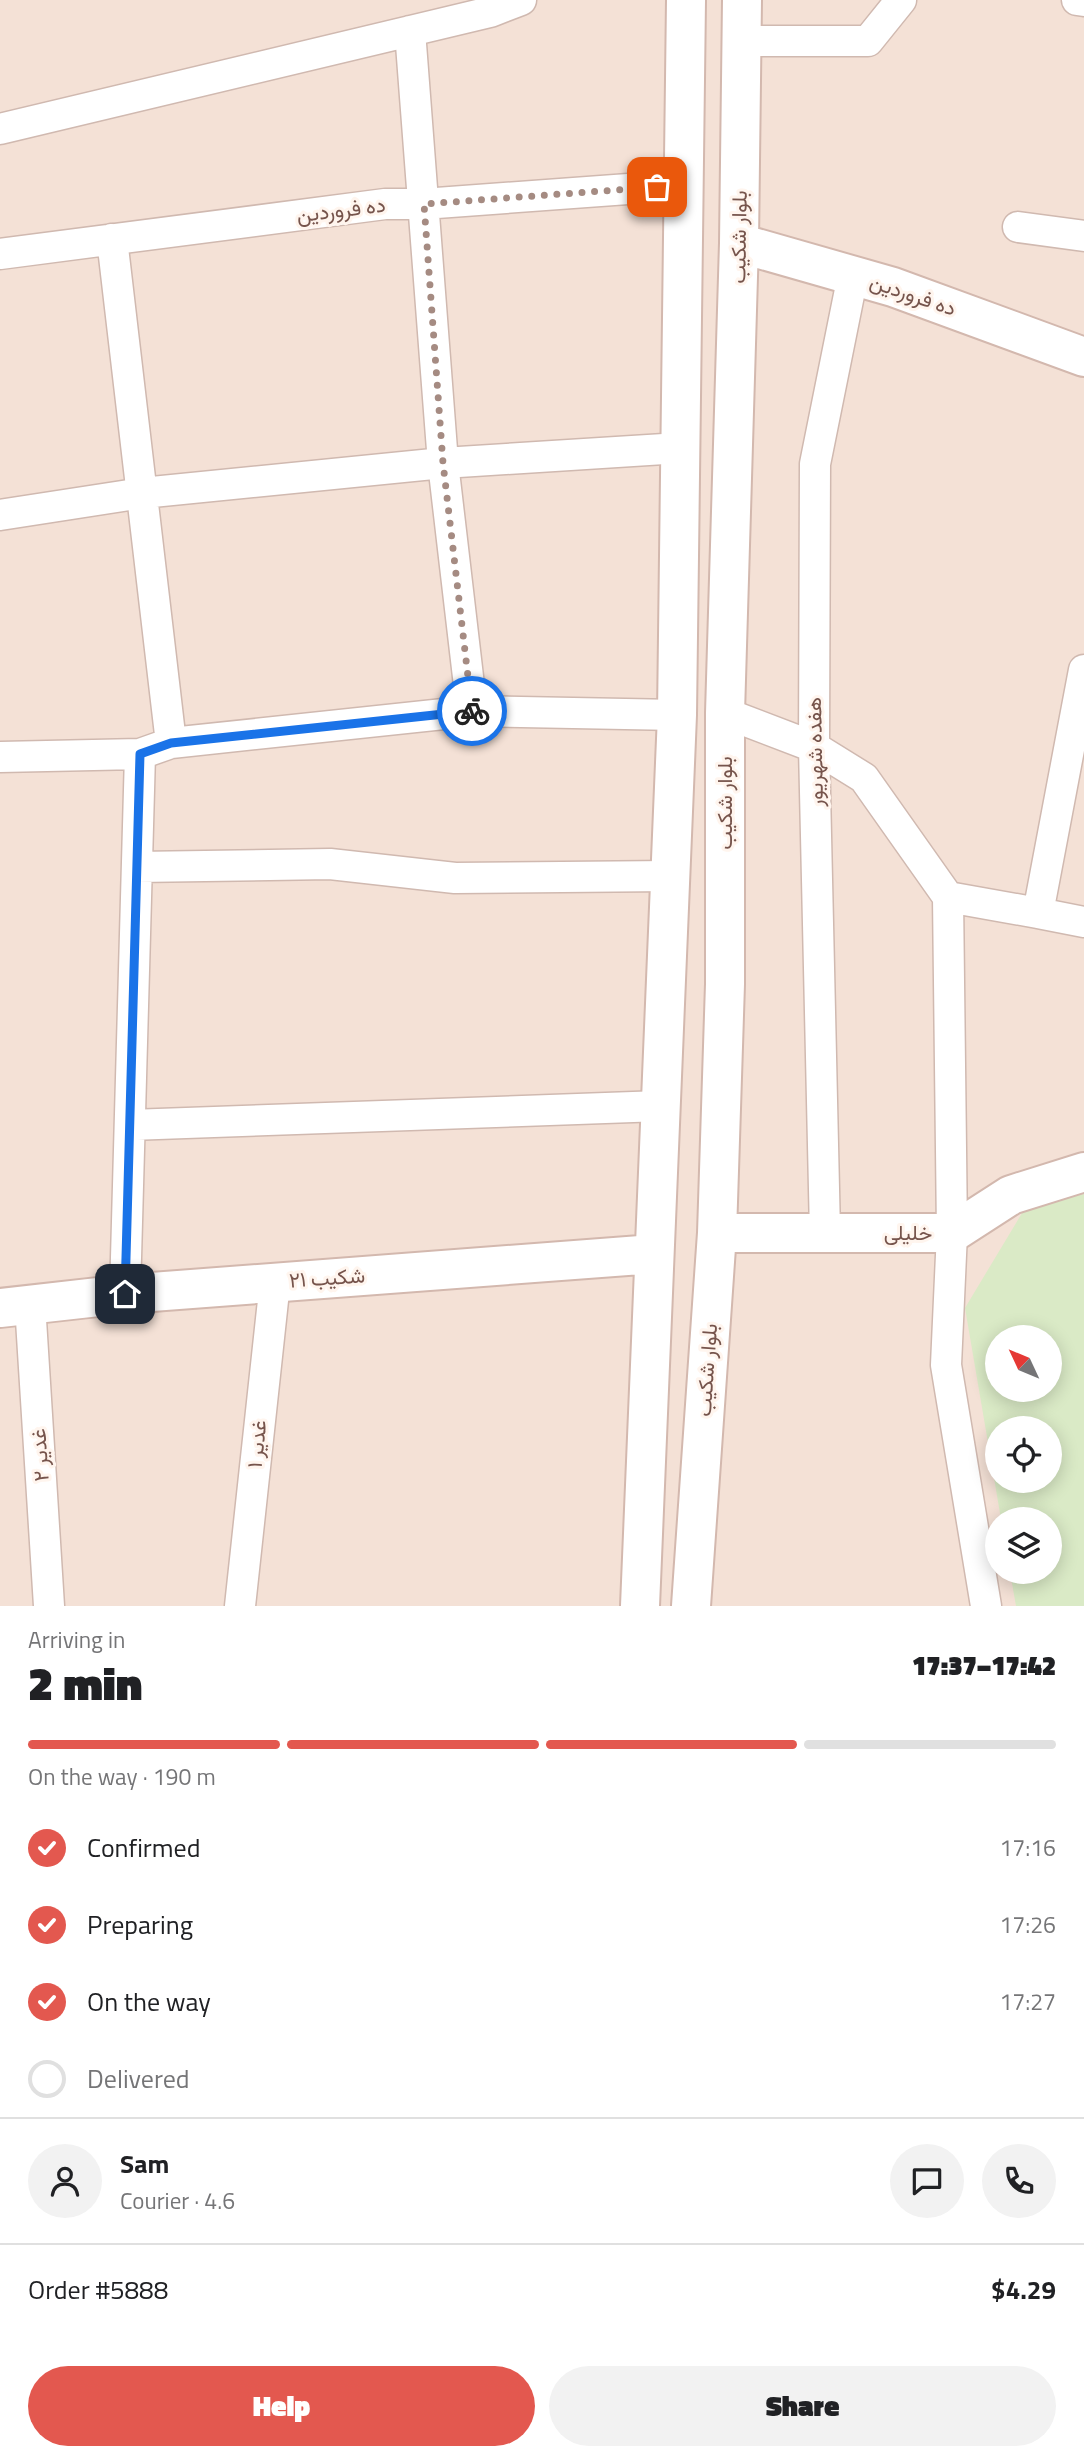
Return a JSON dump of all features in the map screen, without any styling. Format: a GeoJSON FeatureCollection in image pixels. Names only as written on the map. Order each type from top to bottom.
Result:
{"type":"FeatureCollection","features":[{"type":"Feature","properties":{"kind":"street"},"geometry":{"type":"LineString","coordinates":[[0,129],[490,12],[521,0]]}},
{"type":"Feature","properties":{"kind":"street"},"geometry":{"type":"LineString","coordinates":[[640,1606],[677,715],[686,0]]}},
{"type":"Feature","properties":{"kind":"street","name":"بلوار شکیب"},"geometry":{"type":"LineString","coordinates":[[691,1606],[717,1233],[725,984],[725,713],[739,243],[742,0]]}},
{"type":"Feature","properties":{"kind":"street"},"geometry":{"type":"LineString","coordinates":[[742,41],[868,41],[901,0]]}},
{"type":"Feature","properties":{"kind":"street"},"geometry":{"type":"LineString","coordinates":[[1077,0],[1084,1]]}},
{"type":"Feature","properties":{"kind":"street"},"geometry":{"type":"LineString","coordinates":[[410,31],[443,463],[472,711]]}},
{"type":"Feature","properties":{"kind":"street","name":"ده فروردین"},"geometry":{"type":"LineString","coordinates":[[0,254],[385,204],[424,204],[683,185]]}},
{"type":"Feature","properties":{"kind":"street"},"geometry":{"type":"LineString","coordinates":[[1018,227],[1084,236]]}},
{"type":"Feature","properties":{"kind":"street"},"geometry":{"type":"LineString","coordinates":[[112,239],[171,743]]}},
{"type":"Feature","properties":{"kind":"street","name":"ده فروردین"},"geometry":{"type":"LineString","coordinates":[[739,243],[893,287],[1084,357]]}},
{"type":"Feature","properties":{"kind":"street","name":"هفده شهریور"},"geometry":{"type":"LineString","coordinates":[[825,1233],[814,747],[815,464],[852,275]]}},
{"type":"Feature","properties":{"kind":"street"},"geometry":{"type":"LineString","coordinates":[[0,515],[142,493],[443,463],[680,448]]}},
{"type":"Feature","properties":{"kind":"street"},"geometry":{"type":"LineString","coordinates":[[1038,913],[1084,670]]}},
{"type":"Feature","properties":{"kind":"street"},"geometry":{"type":"LineString","coordinates":[[0,757],[140,754],[171,743],[472,711],[677,715]]}},
{"type":"Feature","properties":{"kind":"street"},"geometry":{"type":"LineString","coordinates":[[725,713],[814,747],[864,778],[948,897],[952,1233],[946,1365],[986,1606]]}},
{"type":"Feature","properties":{"kind":"street"},"geometry":{"type":"LineString","coordinates":[[125,1294],[140,754]]}},
{"type":"Feature","properties":{"kind":"street"},"geometry":{"type":"LineString","coordinates":[[137,867],[330,863],[455,878],[670,876]]}},
{"type":"Feature","properties":{"kind":"street"},"geometry":{"type":"LineString","coordinates":[[948,897],[1084,922]]}},
{"type":"Feature","properties":{"kind":"street"},"geometry":{"type":"LineString","coordinates":[[666,979],[725,984]]}},
{"type":"Feature","properties":{"kind":"street"},"geometry":{"type":"LineString","coordinates":[[130,1125],[661,1106]]}},
{"type":"Feature","properties":{"kind":"street","name":"خلیلی"},"geometry":{"type":"LineString","coordinates":[[717,1233],[952,1233],[1011,1195],[1084,1172]]}},
{"type":"Feature","properties":{"kind":"street","name":"شکیب ۲۱"},"geometry":{"type":"LineString","coordinates":[[15,1306],[125,1294],[654,1254]]}},
{"type":"Feature","properties":{"kind":"street","name":"غدیر ۱"},"geometry":{"type":"LineString","coordinates":[[240,1606],[275,1282]]}},
{"type":"Feature","properties":{"kind":"street","name":"غدیر ۲"},"geometry":{"type":"LineString","coordinates":[[15,1306],[49,1606]]}},
{"type":"Feature","properties":{"kind":"shaded area"},"geometry":{"type":"Polygon","coordinates":[[[0,0],[1084,0],[1084,1606],[0,1606],[0,0]]]}},
{"type":"Feature","properties":{"kind":"green space"},"geometry":{"type":"Polygon","coordinates":[[[1084,1194],[1084,1606],[1016,1606],[1012,1584],[1062,1584],[1062,1507],[999,1507],[997,1493],[1062,1493],[1062,1416],[985,1416],[985,1425],[965,1308],[1025,1208],[1084,1194]]]}},
{"type":"Feature","properties":{"kind":"way so far"},"geometry":{"type":"LineString","coordinates":[[472,711],[443,463],[424,204],[657,187]]}},
{"type":"Feature","properties":{"kind":"route"},"geometry":{"type":"LineString","coordinates":[[125,1294],[140,754],[171,743],[472,711]]}}]}
